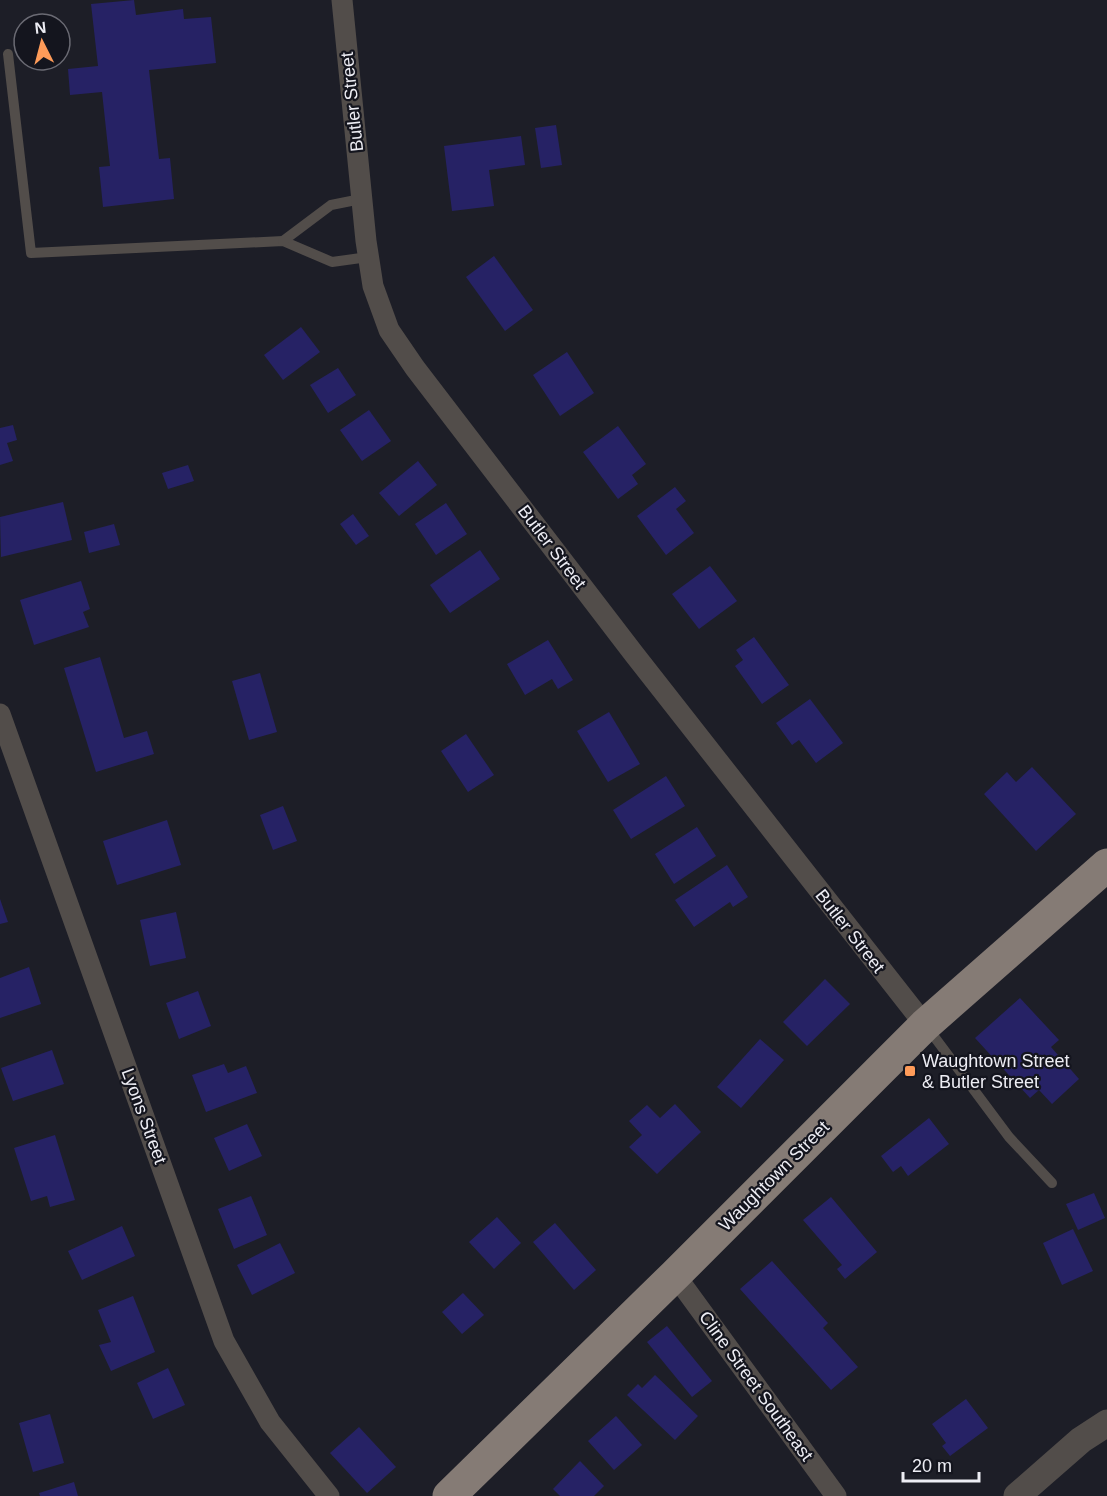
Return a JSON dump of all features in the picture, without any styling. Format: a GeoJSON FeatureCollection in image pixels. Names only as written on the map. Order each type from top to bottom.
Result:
{"type":"FeatureCollection","features":[{"type":"Feature","properties":{"kind":"main road","name":"Waughtown Street"},"geometry":{"type":"LineString","coordinates":[[449,1496],[675,1275],[925,1025],[1107,865]]}},
{"type":"Feature","properties":{"kind":"street","name":"Butler Street"},"geometry":{"type":"LineString","coordinates":[[342,0],[368,257],[373,286],[389,330],[415,368],[634,654],[925,1025]]}},
{"type":"Feature","properties":{"kind":"street","name":"Lyons Street"},"geometry":{"type":"LineString","coordinates":[[0,714],[224,1341],[270,1422],[329,1496]]}},
{"type":"Feature","properties":{"kind":"street","name":"Cline Street Southeast"},"geometry":{"type":"LineString","coordinates":[[675,1275],[836,1496]]}},
{"type":"Feature","properties":{"kind":"street"},"geometry":{"type":"LineString","coordinates":[[1017,1496],[1081,1440],[1107,1422]]}},
{"type":"Feature","properties":{"kind":"lane"},"geometry":{"type":"LineString","coordinates":[[8,54],[31,253],[283,241],[332,262],[368,257]]}},
{"type":"Feature","properties":{"kind":"lane"},"geometry":{"type":"LineString","coordinates":[[283,241],[332,205],[361,199]]}},
{"type":"Feature","properties":{"kind":"lane"},"geometry":{"type":"LineString","coordinates":[[925,1025],[1009,1137],[1052,1183]]}},
{"type":"Feature","properties":{"kind":"building"},"geometry":{"type":"Polygon","coordinates":[[[134,0],[136,15],[183,9],[184,19],[211,17],[216,63],[149,70],[159,159],[170,158],[174,199],[103,207],[99,167],[110,166],[102,92],[70,95],[68,72],[72,72],[72,69],[98,66],[91,4],[134,0]]]}},
{"type":"Feature","properties":{"kind":"building"},"geometry":{"type":"Polygon","coordinates":[[[556,125],[562,165],[541,168],[535,128],[556,125]]]}},
{"type":"Feature","properties":{"kind":"building"},"geometry":{"type":"Polygon","coordinates":[[[521,136],[525,165],[489,170],[494,206],[452,211],[444,146],[521,136]]]}},
{"type":"Feature","properties":{"kind":"building"},"geometry":{"type":"Polygon","coordinates":[[[494,256],[533,310],[505,331],[466,277],[494,256]]]}},
{"type":"Feature","properties":{"kind":"building"},"geometry":{"type":"Polygon","coordinates":[[[301,327],[320,352],[283,380],[264,355],[301,327]]]}},
{"type":"Feature","properties":{"kind":"building"},"geometry":{"type":"Polygon","coordinates":[[[567,352],[594,393],[560,416],[533,375],[567,352]]]}},
{"type":"Feature","properties":{"kind":"building"},"geometry":{"type":"Polygon","coordinates":[[[338,368],[356,395],[328,413],[310,385],[338,368]]]}},
{"type":"Feature","properties":{"kind":"building"},"geometry":{"type":"Polygon","coordinates":[[[369,410],[391,441],[362,461],[340,430],[369,410]]]}},
{"type":"Feature","properties":{"kind":"building"},"geometry":{"type":"Polygon","coordinates":[[[13,425],[17,440],[7,443],[13,461],[0,465],[0,428],[13,425]]]}},
{"type":"Feature","properties":{"kind":"building"},"geometry":{"type":"Polygon","coordinates":[[[618,426],[646,464],[632,475],[638,484],[618,499],[583,452],[618,426]]]}},
{"type":"Feature","properties":{"kind":"building"},"geometry":{"type":"Polygon","coordinates":[[[418,461],[437,485],[399,516],[379,493],[418,461]]]}},
{"type":"Feature","properties":{"kind":"building"},"geometry":{"type":"Polygon","coordinates":[[[188,465],[194,481],[168,489],[162,473],[188,465]]]}},
{"type":"Feature","properties":{"kind":"building"},"geometry":{"type":"Polygon","coordinates":[[[675,487],[686,501],[676,509],[694,533],[666,555],[637,516],[675,487]]]}},
{"type":"Feature","properties":{"kind":"building"},"geometry":{"type":"Polygon","coordinates":[[[63,502],[72,540],[1,557],[0,517],[63,502]]]}},
{"type":"Feature","properties":{"kind":"building"},"geometry":{"type":"Polygon","coordinates":[[[446,503],[467,534],[436,555],[415,524],[446,503]]]}},
{"type":"Feature","properties":{"kind":"building"},"geometry":{"type":"Polygon","coordinates":[[[353,514],[369,536],[356,545],[340,524],[353,514]]]}},
{"type":"Feature","properties":{"kind":"building"},"geometry":{"type":"Polygon","coordinates":[[[114,524],[120,545],[89,553],[84,532],[114,524]]]}},
{"type":"Feature","properties":{"kind":"building"},"geometry":{"type":"Polygon","coordinates":[[[480,550],[500,579],[450,613],[430,585],[480,550]]]}},
{"type":"Feature","properties":{"kind":"building"},"geometry":{"type":"Polygon","coordinates":[[[710,566],[737,601],[699,629],[672,594],[710,566]]]}},
{"type":"Feature","properties":{"kind":"building"},"geometry":{"type":"Polygon","coordinates":[[[81,581],[90,609],[83,612],[89,627],[34,645],[20,600],[81,581]]]}},
{"type":"Feature","properties":{"kind":"building"},"geometry":{"type":"Polygon","coordinates":[[[754,637],[789,685],[762,704],[735,666],[743,660],[736,650],[754,637]]]}},
{"type":"Feature","properties":{"kind":"building"},"geometry":{"type":"Polygon","coordinates":[[[548,640],[573,680],[558,689],[552,679],[525,695],[507,664],[548,640]]]}},
{"type":"Feature","properties":{"kind":"building"},"geometry":{"type":"Polygon","coordinates":[[[100,657],[124,738],[147,731],[154,754],[96,772],[64,668],[100,657]]]}},
{"type":"Feature","properties":{"kind":"building"},"geometry":{"type":"Polygon","coordinates":[[[260,673],[277,732],[249,740],[232,681],[260,673]]]}},
{"type":"Feature","properties":{"kind":"building"},"geometry":{"type":"Polygon","coordinates":[[[810,699],[843,743],[816,763],[799,740],[792,745],[776,723],[810,699]]]}},
{"type":"Feature","properties":{"kind":"building"},"geometry":{"type":"Polygon","coordinates":[[[609,712],[640,764],[608,782],[577,731],[609,712]]]}},
{"type":"Feature","properties":{"kind":"building"},"geometry":{"type":"Polygon","coordinates":[[[466,734],[494,775],[468,792],[441,751],[466,734]]]}},
{"type":"Feature","properties":{"kind":"building"},"geometry":{"type":"Polygon","coordinates":[[[1032,767],[1076,814],[1036,851],[984,794],[1007,772],[1016,782],[1032,767]]]}},
{"type":"Feature","properties":{"kind":"building"},"geometry":{"type":"Polygon","coordinates":[[[666,776],[685,806],[631,839],[613,810],[666,776]]]}},
{"type":"Feature","properties":{"kind":"building"},"geometry":{"type":"Polygon","coordinates":[[[283,806],[297,841],[273,850],[260,815],[283,806]]]}},
{"type":"Feature","properties":{"kind":"building"},"geometry":{"type":"Polygon","coordinates":[[[167,820],[181,865],[117,885],[103,841],[167,820]]]}},
{"type":"Feature","properties":{"kind":"building"},"geometry":{"type":"Polygon","coordinates":[[[697,827],[716,856],[674,884],[655,854],[697,827]]]}},
{"type":"Feature","properties":{"kind":"building"},"geometry":{"type":"Polygon","coordinates":[[[727,865],[748,897],[733,907],[730,902],[694,927],[675,900],[727,865]]]}},
{"type":"Feature","properties":{"kind":"building"},"geometry":{"type":"Polygon","coordinates":[[[0,899],[8,922],[0,924],[0,899]]]}},
{"type":"Feature","properties":{"kind":"building"},"geometry":{"type":"Polygon","coordinates":[[[176,912],[186,958],[150,966],[140,920],[176,912]]]}},
{"type":"Feature","properties":{"kind":"building"},"geometry":{"type":"Polygon","coordinates":[[[29,967],[41,1004],[0,1018],[0,978],[29,967]]]}},
{"type":"Feature","properties":{"kind":"building"},"geometry":{"type":"Polygon","coordinates":[[[825,979],[850,1004],[807,1046],[783,1022],[825,979]]]}},
{"type":"Feature","properties":{"kind":"building"},"geometry":{"type":"Polygon","coordinates":[[[198,991],[211,1026],[179,1039],[166,1003],[198,991]]]}},
{"type":"Feature","properties":{"kind":"building"},"geometry":{"type":"Polygon","coordinates":[[[1020,998],[1059,1040],[1051,1047],[1079,1079],[1052,1104],[1039,1090],[1030,1098],[975,1038],[1020,998]]]}},
{"type":"Feature","properties":{"kind":"building"},"geometry":{"type":"Polygon","coordinates":[[[760,1039],[784,1060],[741,1108],[717,1087],[760,1039]]]}},
{"type":"Feature","properties":{"kind":"building"},"geometry":{"type":"Polygon","coordinates":[[[52,1050],[64,1084],[13,1101],[1,1068],[52,1050]]]}},
{"type":"Feature","properties":{"kind":"building"},"geometry":{"type":"Polygon","coordinates":[[[224,1064],[228,1073],[246,1066],[257,1093],[206,1112],[192,1075],[224,1064]]]}},
{"type":"Feature","properties":{"kind":"building"},"geometry":{"type":"Polygon","coordinates":[[[675,1104],[701,1132],[657,1174],[629,1147],[642,1135],[629,1121],[647,1105],[660,1118],[675,1104]]]}},
{"type":"Feature","properties":{"kind":"building"},"geometry":{"type":"Polygon","coordinates":[[[929,1118],[949,1144],[908,1176],[901,1166],[893,1172],[881,1156],[929,1118]]]}},
{"type":"Feature","properties":{"kind":"building"},"geometry":{"type":"Polygon","coordinates":[[[247,1124],[262,1156],[229,1171],[214,1138],[247,1124]]]}},
{"type":"Feature","properties":{"kind":"building"},"geometry":{"type":"Polygon","coordinates":[[[55,1135],[75,1200],[50,1207],[47,1196],[31,1201],[14,1148],[55,1135]]]}},
{"type":"Feature","properties":{"kind":"building"},"geometry":{"type":"Polygon","coordinates":[[[1094,1193],[1105,1218],[1078,1230],[1066,1204],[1094,1193]]]}},
{"type":"Feature","properties":{"kind":"building"},"geometry":{"type":"Polygon","coordinates":[[[251,1196],[267,1235],[234,1249],[218,1209],[251,1196]]]}},
{"type":"Feature","properties":{"kind":"building"},"geometry":{"type":"Polygon","coordinates":[[[831,1197],[877,1252],[845,1279],[837,1269],[842,1265],[803,1220],[831,1197]]]}},
{"type":"Feature","properties":{"kind":"building"},"geometry":{"type":"Polygon","coordinates":[[[497,1217],[521,1243],[494,1269],[469,1242],[497,1217]]]}},
{"type":"Feature","properties":{"kind":"building"},"geometry":{"type":"Polygon","coordinates":[[[555,1223],[596,1270],[574,1290],[533,1242],[555,1223]]]}},
{"type":"Feature","properties":{"kind":"building"},"geometry":{"type":"Polygon","coordinates":[[[122,1226],[135,1256],[82,1280],[68,1251],[122,1226]]]}},
{"type":"Feature","properties":{"kind":"building"},"geometry":{"type":"Polygon","coordinates":[[[1073,1229],[1093,1271],[1062,1285],[1043,1243],[1073,1229]]]}},
{"type":"Feature","properties":{"kind":"building"},"geometry":{"type":"Polygon","coordinates":[[[280,1243],[295,1273],[252,1295],[237,1265],[280,1243]]]}},
{"type":"Feature","properties":{"kind":"building"},"geometry":{"type":"Polygon","coordinates":[[[772,1261],[828,1323],[823,1328],[858,1367],[831,1390],[740,1289],[772,1261]]]}},
{"type":"Feature","properties":{"kind":"building"},"geometry":{"type":"Polygon","coordinates":[[[463,1293],[484,1315],[462,1334],[442,1312],[463,1293]]]}},
{"type":"Feature","properties":{"kind":"building"},"geometry":{"type":"Polygon","coordinates":[[[133,1296],[155,1352],[111,1371],[99,1345],[111,1342],[98,1310],[133,1296]]]}},
{"type":"Feature","properties":{"kind":"building"},"geometry":{"type":"Polygon","coordinates":[[[667,1326],[712,1381],[692,1397],[647,1342],[667,1326]]]}},
{"type":"Feature","properties":{"kind":"building"},"geometry":{"type":"Polygon","coordinates":[[[168,1368],[185,1405],[153,1419],[137,1383],[168,1368]]]}},
{"type":"Feature","properties":{"kind":"building"},"geometry":{"type":"Polygon","coordinates":[[[655,1375],[698,1416],[675,1440],[627,1395],[638,1384],[642,1388],[655,1375]]]}},
{"type":"Feature","properties":{"kind":"building"},"geometry":{"type":"Polygon","coordinates":[[[966,1399],[988,1428],[950,1456],[942,1446],[946,1443],[932,1424],[966,1399]]]}},
{"type":"Feature","properties":{"kind":"building"},"geometry":{"type":"Polygon","coordinates":[[[50,1414],[64,1463],[33,1472],[19,1423],[50,1414]]]}},
{"type":"Feature","properties":{"kind":"building"},"geometry":{"type":"Polygon","coordinates":[[[616,1416],[642,1445],[614,1470],[588,1441],[616,1416]]]}},
{"type":"Feature","properties":{"kind":"building"},"geometry":{"type":"Polygon","coordinates":[[[359,1427],[396,1467],[367,1493],[330,1453],[359,1427]]]}},
{"type":"Feature","properties":{"kind":"building"},"geometry":{"type":"Polygon","coordinates":[[[580,1461],[604,1486],[594,1496],[560,1496],[553,1489],[580,1461]]]}},
{"type":"Feature","properties":{"kind":"building"},"geometry":{"type":"Polygon","coordinates":[[[74,1482],[78,1496],[40,1496],[39,1493],[74,1482]]]}},
{"type":"Feature","properties":{"kind":"place","name":"Waughtown Street & Butler Street"},"geometry":{"type":"Point","coordinates":[910,1071]}}]}
